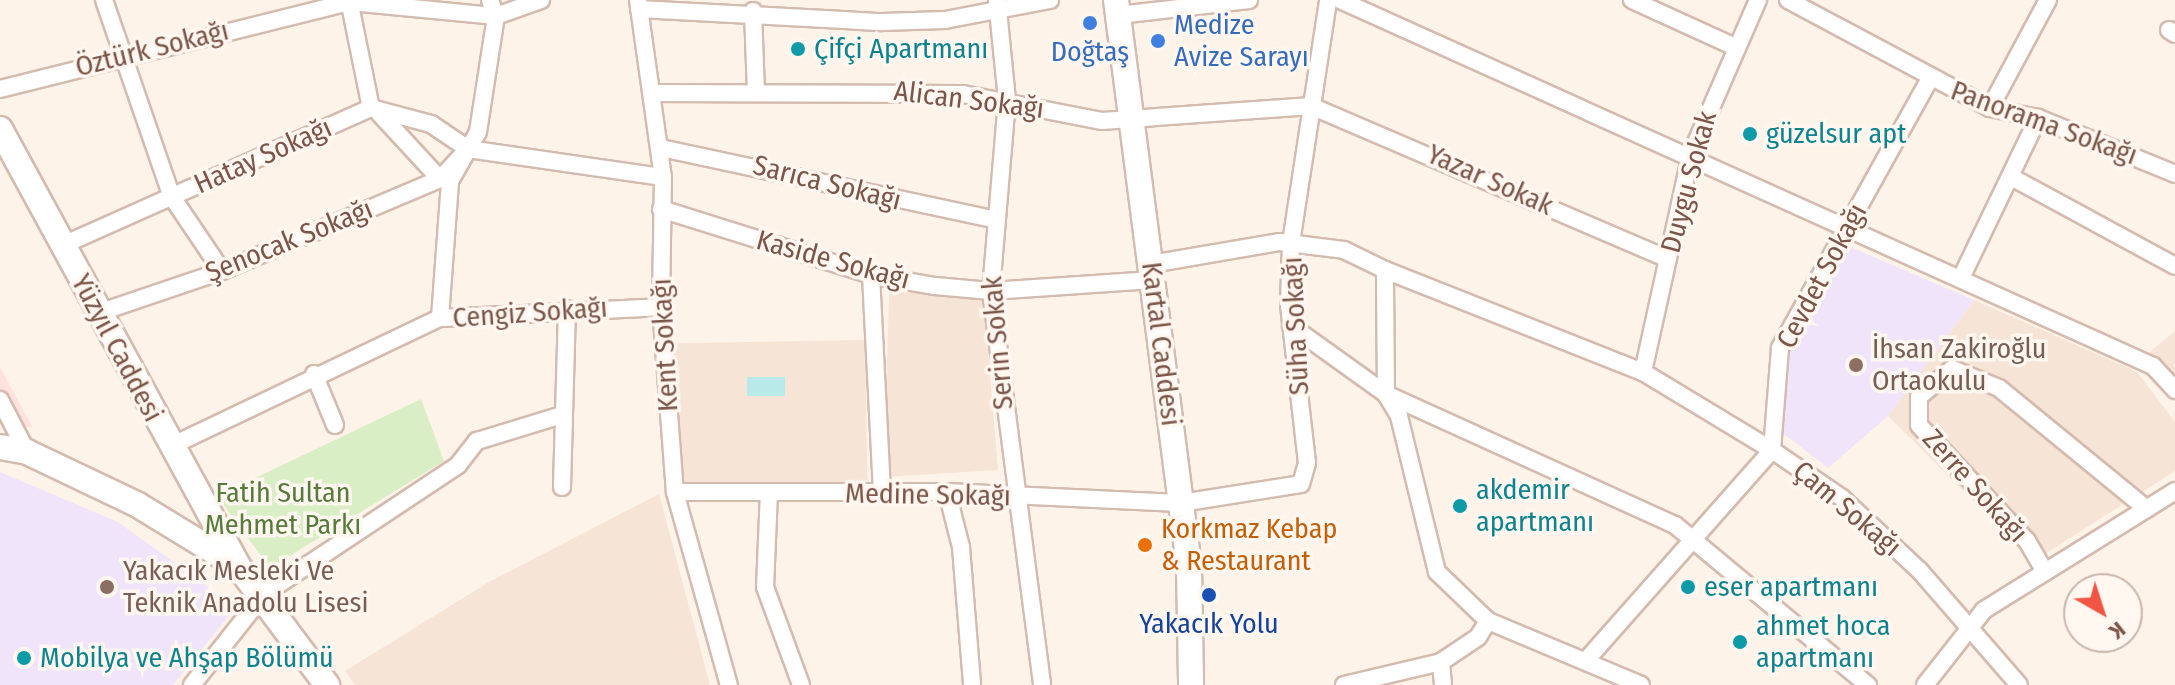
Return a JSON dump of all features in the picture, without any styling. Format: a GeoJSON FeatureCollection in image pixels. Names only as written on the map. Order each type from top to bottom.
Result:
{"type":"FeatureCollection","features":[{"type":"Feature","properties":{"kind":"main road","name":"Kartal Caddesi"},"geometry":{"type":"LineString","coordinates":[[1117,5],[1181,503],[1195,655],[1191,685]]}},
{"type":"Feature","properties":{"kind":"main road","name":"Yüzyıl Caddesi"},"geometry":{"type":"LineString","coordinates":[[0,129],[169,447],[238,566]]}},
{"type":"Feature","properties":{"kind":"main road"},"geometry":{"type":"LineString","coordinates":[[0,447],[27,452],[138,505],[238,566],[264,594],[327,685]]}},
{"type":"Feature","properties":{"kind":"street"},"geometry":{"type":"LineString","coordinates":[[104,0],[172,197],[222,271]]}},
{"type":"Feature","properties":{"kind":"street"},"geometry":{"type":"LineString","coordinates":[[440,318],[450,181],[478,132],[493,8],[541,0]]}},
{"type":"Feature","properties":{"kind":"street"},"geometry":{"type":"LineString","coordinates":[[639,4],[882,22],[1050,0]]}},
{"type":"Feature","properties":{"kind":"street"},"geometry":{"type":"LineString","coordinates":[[1117,5],[1249,0]]}},
{"type":"Feature","properties":{"kind":"street","name":"Süha Sokağı"},"geometry":{"type":"LineString","coordinates":[[1181,503],[1301,484],[1307,463],[1291,326],[1291,243],[1328,0]]}},
{"type":"Feature","properties":{"kind":"street"},"geometry":{"type":"LineString","coordinates":[[1340,0],[1691,154],[1846,230],[1961,278],[2153,366],[2175,390]]}},
{"type":"Feature","properties":{"kind":"street"},"geometry":{"type":"LineString","coordinates":[[1632,0],[1733,46]]}},
{"type":"Feature","properties":{"kind":"street","name":"Duygu Sokak"},"geometry":{"type":"LineString","coordinates":[[1643,372],[1691,154],[1733,46],[1758,0]]}},
{"type":"Feature","properties":{"kind":"street","name":"Panorama Sokağı"},"geometry":{"type":"LineString","coordinates":[[1788,0],[1929,80],[1990,108],[2038,118],[2175,174]]}},
{"type":"Feature","properties":{"kind":"street"},"geometry":{"type":"LineString","coordinates":[[1990,108],[2048,0]]}},
{"type":"Feature","properties":{"kind":"street"},"geometry":{"type":"LineString","coordinates":[[350,1],[371,108],[403,132],[440,179]]}},
{"type":"Feature","properties":{"kind":"street","name":"Öztürk Sokağı"},"geometry":{"type":"LineString","coordinates":[[0,89],[121,54],[350,1],[493,8]]}},
{"type":"Feature","properties":{"kind":"street","name":"Kent Sokağı"},"geometry":{"type":"LineString","coordinates":[[639,4],[661,148],[661,307],[675,492],[729,685]]}},
{"type":"Feature","properties":{"kind":"street","name":"Serin Sokak"},"geometry":{"type":"LineString","coordinates":[[997,6],[1007,100],[993,219],[991,291],[1042,685]]}},
{"type":"Feature","properties":{"kind":"street"},"geometry":{"type":"LineString","coordinates":[[753,11],[756,93]]}},
{"type":"Feature","properties":{"kind":"street","name":"Cevdet Sokağı"},"geometry":{"type":"LineString","coordinates":[[1772,450],[1780,348],[1929,80]]}},
{"type":"Feature","properties":{"kind":"street","name":"Alican Sokağı"},"geometry":{"type":"LineString","coordinates":[[652,93],[878,89],[1007,100],[1102,121],[1311,106]]}},
{"type":"Feature","properties":{"kind":"street","name":"Yazar Sokak"},"geometry":{"type":"LineString","coordinates":[[1311,106],[1668,259]]}},
{"type":"Feature","properties":{"kind":"street"},"geometry":{"type":"LineString","coordinates":[[371,108],[431,124],[468,149],[663,177]]}},
{"type":"Feature","properties":{"kind":"street","name":"Hatay Sokağı"},"geometry":{"type":"LineString","coordinates":[[63,245],[371,108]]}},
{"type":"Feature","properties":{"kind":"street"},"geometry":{"type":"LineString","coordinates":[[1961,278],[2013,178],[2038,118]]}},
{"type":"Feature","properties":{"kind":"street","name":"Sarıca Sokağı"},"geometry":{"type":"LineString","coordinates":[[661,148],[993,219]]}},
{"type":"Feature","properties":{"kind":"street","name":"Şenocak Sokağı"},"geometry":{"type":"LineString","coordinates":[[98,313],[222,271],[440,179],[468,149]]}},
{"type":"Feature","properties":{"kind":"street"},"geometry":{"type":"LineString","coordinates":[[2013,178],[2175,266]]}},
{"type":"Feature","properties":{"kind":"street","name":"Kaside Sokağı"},"geometry":{"type":"LineString","coordinates":[[661,209],[871,275],[991,291],[1152,272],[1291,243],[1344,250],[1385,270]]}},
{"type":"Feature","properties":{"kind":"street"},"geometry":{"type":"LineString","coordinates":[[1385,270],[1386,394],[1399,416],[1437,572],[1488,621],[1589,657],[1641,685]]}},
{"type":"Feature","properties":{"kind":"street","name":"Çam Sokağı"},"geometry":{"type":"LineString","coordinates":[[1385,270],[1643,372],[1772,450],[1842,498],[1968,627],[2019,685]]}},
{"type":"Feature","properties":{"kind":"street"},"geometry":{"type":"LineString","coordinates":[[871,275],[882,494]]}},
{"type":"Feature","properties":{"kind":"street","name":"Cengiz Sokağı"},"geometry":{"type":"LineString","coordinates":[[169,447],[314,374],[440,318],[567,309],[661,307]]}},
{"type":"Feature","properties":{"kind":"street"},"geometry":{"type":"LineString","coordinates":[[562,487],[567,309]]}},
{"type":"Feature","properties":{"kind":"street"},"geometry":{"type":"LineString","coordinates":[[1291,326],[1386,394],[1694,538],[1868,685]]}},
{"type":"Feature","properties":{"kind":"street","name":"Zerre Sokağı"},"geometry":{"type":"LineString","coordinates":[[2045,572],[2027,541],[1919,425],[1919,397],[1952,369],[1999,388],[2147,509]]}},
{"type":"Feature","properties":{"kind":"street"},"geometry":{"type":"LineString","coordinates":[[314,374],[335,425]]}},
{"type":"Feature","properties":{"kind":"street"},"geometry":{"type":"LineString","coordinates":[[0,400],[27,452]]}},
{"type":"Feature","properties":{"kind":"street"},"geometry":{"type":"LineString","coordinates":[[192,685],[264,594],[458,465],[477,441],[562,415]]}},
{"type":"Feature","properties":{"kind":"street"},"geometry":{"type":"LineString","coordinates":[[1589,657],[1772,450]]}},
{"type":"Feature","properties":{"kind":"street"},"geometry":{"type":"LineString","coordinates":[[1925,685],[1968,627],[2045,572],[2175,491]]}},
{"type":"Feature","properties":{"kind":"street","name":"Medine Sokağı"},"geometry":{"type":"LineString","coordinates":[[675,492],[947,492],[1181,503]]}},
{"type":"Feature","properties":{"kind":"street"},"geometry":{"type":"LineString","coordinates":[[769,492],[765,587],[801,685]]}},
{"type":"Feature","properties":{"kind":"street"},"geometry":{"type":"LineString","coordinates":[[947,492],[961,547],[972,685]]}},
{"type":"Feature","properties":{"kind":"street"},"geometry":{"type":"LineString","coordinates":[[1344,685],[1441,662],[1478,637],[1488,621]]}},
{"type":"Feature","properties":{"kind":"street"},"geometry":{"type":"LineString","coordinates":[[1441,662],[1443,685]]}},
{"type":"Feature","properties":{"kind":"shaded area","name":"İhsan Zakiroğlu Ortaokulu"},"geometry":{"type":"Polygon","coordinates":[[[1846,245],[1974,300],[1888,416],[1828,468],[1775,427],[1792,341],[1846,245]]]}},
{"type":"Feature","properties":{"kind":"shaded area"},"geometry":{"type":"Polygon","coordinates":[[[983,290],[998,470],[884,477],[889,293],[983,290]]]}},
{"type":"Feature","properties":{"kind":"shaded area"},"geometry":{"type":"Polygon","coordinates":[[[1974,300],[2137,372],[2175,422],[2175,471],[2034,561],[1888,416],[1974,300]]]}},
{"type":"Feature","properties":{"kind":"shaded area"},"geometry":{"type":"Polygon","coordinates":[[[2175,331],[2175,388],[2145,356],[2175,331]]]}},
{"type":"Feature","properties":{"kind":"shaded area"},"geometry":{"type":"Polygon","coordinates":[[[865,340],[868,499],[667,502],[664,344],[865,340]]]}},
{"type":"Feature","properties":{"kind":"shaded area"},"geometry":{"type":"Polygon","coordinates":[[[0,367],[33,428],[14,424],[0,400],[0,367]]]}},
{"type":"Feature","properties":{"kind":"shaded area","name":"Yakacık Mesleki Ve Teknik Anadolu Lisesi"},"geometry":{"type":"Polygon","coordinates":[[[0,472],[118,522],[236,607],[173,685],[0,685],[0,472]]]}},
{"type":"Feature","properties":{"kind":"shaded area"},"geometry":{"type":"Polygon","coordinates":[[[659,494],[710,685],[355,685],[345,671],[489,582],[659,494]]]}},
{"type":"Feature","properties":{"kind":"green space","name":"Fatih Sultan Mehmet Parkı"},"geometry":{"type":"Polygon","coordinates":[[[421,399],[444,461],[270,568],[217,496],[421,399]]]}},
{"type":"Feature","properties":{"kind":"water"},"geometry":{"type":"Polygon","coordinates":[[[747,377],[785,377],[785,396],[747,396],[747,377]]]}},
{"type":"Feature","properties":{"kind":"place","name":"Doğtaş"},"geometry":{"type":"Point","coordinates":[1090,23]}},
{"type":"Feature","properties":{"kind":"place","name":"Medize Avize Sarayı"},"geometry":{"type":"Point","coordinates":[1158,41]}},
{"type":"Feature","properties":{"kind":"place","name":"Çifçi Apartmanı"},"geometry":{"type":"Point","coordinates":[798,49]}},
{"type":"Feature","properties":{"kind":"place","name":"güzelsur apt"},"geometry":{"type":"Point","coordinates":[1750,134]}},
{"type":"Feature","properties":{"kind":"place","name":"İhsan Zakiroğlu Ortaokulu"},"geometry":{"type":"Point","coordinates":[1856,365]}},
{"type":"Feature","properties":{"kind":"place","name":"akdemir apartmanı"},"geometry":{"type":"Point","coordinates":[1460,506]}},
{"type":"Feature","properties":{"kind":"place","name":"Korkmaz Kebap & Restaurant"},"geometry":{"type":"Point","coordinates":[1145,545]}},
{"type":"Feature","properties":{"kind":"place","name":"Yakacık Mesleki Ve Teknik Anadolu Lisesi"},"geometry":{"type":"Point","coordinates":[107,587]}},
{"type":"Feature","properties":{"kind":"place","name":"eser apartmanı"},"geometry":{"type":"Point","coordinates":[1688,587]}},
{"type":"Feature","properties":{"kind":"place","name":"Yakacık Yolu"},"geometry":{"type":"Point","coordinates":[1209,595]}},
{"type":"Feature","properties":{"kind":"place","name":"ahmet hoca apartmanı"},"geometry":{"type":"Point","coordinates":[1740,642]}},
{"type":"Feature","properties":{"kind":"place","name":"Mobilya ve Ahşap Bölümü"},"geometry":{"type":"Point","coordinates":[24,658]}}]}
